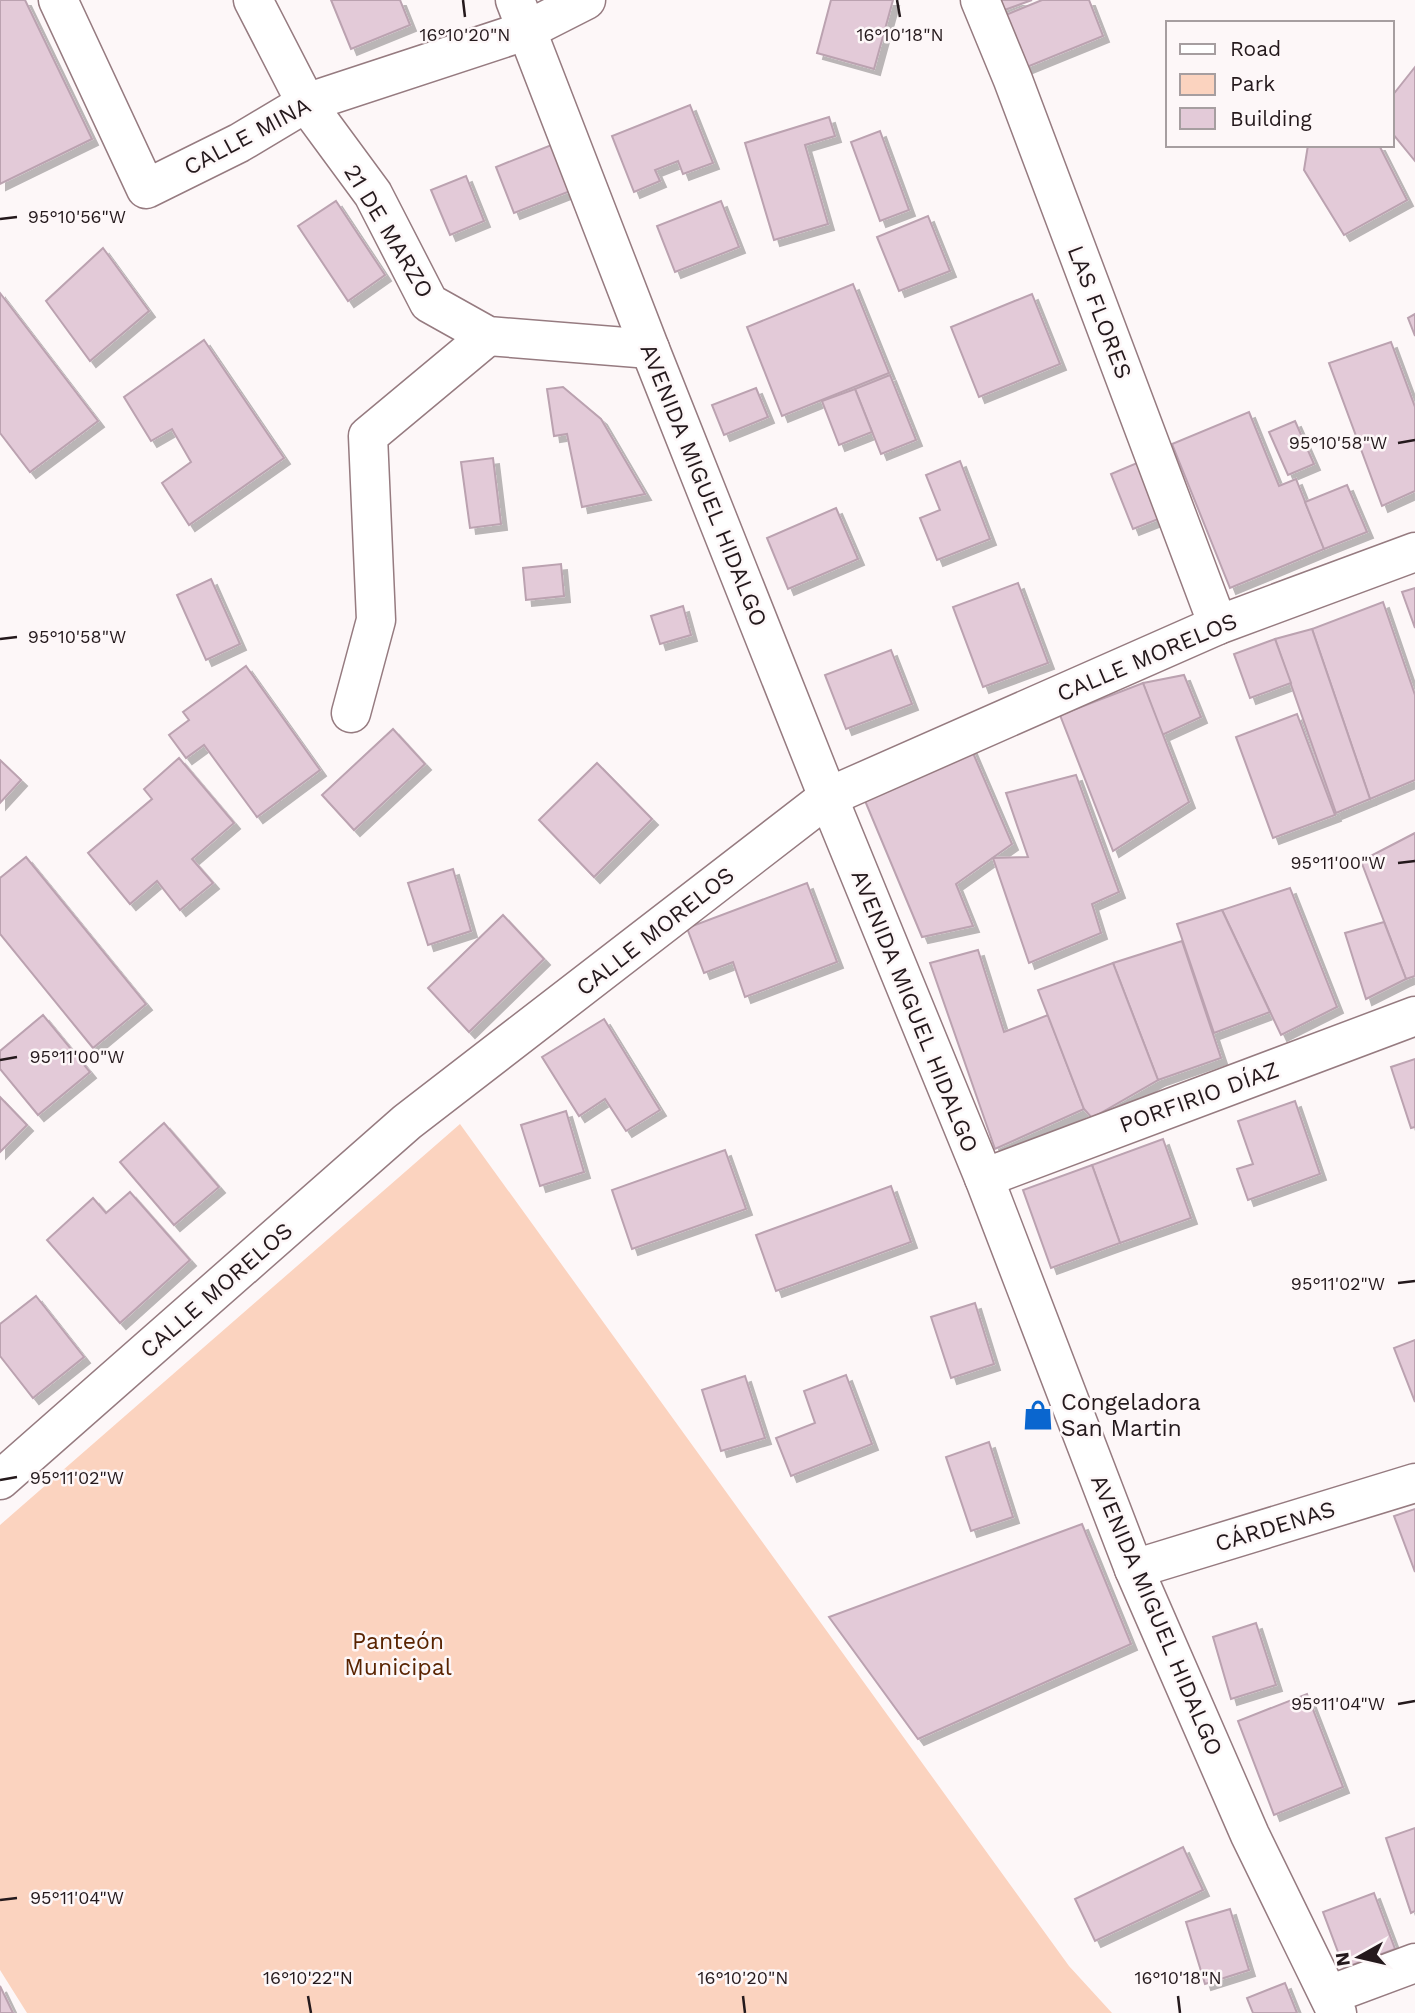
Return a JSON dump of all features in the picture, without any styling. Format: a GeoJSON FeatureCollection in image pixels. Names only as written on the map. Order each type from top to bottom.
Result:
{"type":"FeatureCollection","features":[{"type":"Feature","properties":{"kind":"street","name":"CALLE MINA"},"geometry":{"type":"LineString","coordinates":[[58,0],[146,189],[239,143],[306,103],[520,15],[586,0]]}},
{"type":"Feature","properties":{"kind":"street","name":"21 DE MARZO"},"geometry":{"type":"LineString","coordinates":[[253,0],[306,103],[373,194],[429,303],[488,336],[650,349]]}},
{"type":"Feature","properties":{"kind":"street","name":"LAS FLORES"},"geometry":{"type":"LineString","coordinates":[[980,0],[1013,80],[1218,625]]}},
{"type":"Feature","properties":{"kind":"street","name":"AVENIDA MIGUEL HIDALGO"},"geometry":{"type":"LineString","coordinates":[[520,15],[828,797],[984,1178],[1134,1569],[1250,1835],[1333,2004]]}},
{"type":"Feature","properties":{"kind":"street"},"geometry":{"type":"LineString","coordinates":[[351,713],[376,620],[368,436],[488,336]]}},
{"type":"Feature","properties":{"kind":"street","name":"CALLE MORELOS"},"geometry":{"type":"LineString","coordinates":[[0,1480],[407,1122],[828,797],[1218,625],[1415,552]]}},
{"type":"Feature","properties":{"kind":"street","name":"PORFIRIO DÍAZ"},"geometry":{"type":"LineString","coordinates":[[984,1178],[1415,1016]]}},
{"type":"Feature","properties":{"kind":"street","name":"CÁRDENAS"},"geometry":{"type":"LineString","coordinates":[[1134,1569],[1415,1483]]}},
{"type":"Feature","properties":{"kind":"street"},"geometry":{"type":"LineString","coordinates":[[1333,2004],[1415,1963]]}},
{"type":"Feature","properties":{"kind":"green space","name":"Panteón Municipal"},"geometry":{"type":"Polygon","coordinates":[[[460,1124],[1069,1966],[1112,2013],[27,2013],[0,1970],[0,1525],[460,1124]]]}},
{"type":"Feature","properties":{"kind":"building"},"geometry":{"type":"Polygon","coordinates":[[[0,0],[25,0],[92,139],[0,184],[0,0]]]}},
{"type":"Feature","properties":{"kind":"building"},"geometry":{"type":"Polygon","coordinates":[[[331,0],[400,0],[410,25],[351,49],[331,0]]]}},
{"type":"Feature","properties":{"kind":"building"},"geometry":{"type":"Polygon","coordinates":[[[831,0],[893,0],[874,69],[817,53],[831,0]]]}},
{"type":"Feature","properties":{"kind":"building"},"geometry":{"type":"Polygon","coordinates":[[[995,0],[1032,0],[999,12],[995,0]]]}},
{"type":"Feature","properties":{"kind":"building"},"geometry":{"type":"Polygon","coordinates":[[[1042,0],[1089,0],[1103,36],[1022,69],[1001,17],[1042,0]]]}},
{"type":"Feature","properties":{"kind":"building"},"geometry":{"type":"Polygon","coordinates":[[[1415,67],[1415,161],[1394,135],[1394,93],[1415,67]]]}},
{"type":"Feature","properties":{"kind":"building"},"geometry":{"type":"Polygon","coordinates":[[[690,105],[713,163],[683,174],[678,161],[655,170],[660,181],[634,192],[612,136],[690,105]]]}},
{"type":"Feature","properties":{"kind":"building"},"geometry":{"type":"Polygon","coordinates":[[[829,117],[835,136],[805,145],[828,224],[774,240],[745,143],[829,117]]]}},
{"type":"Feature","properties":{"kind":"building"},"geometry":{"type":"Polygon","coordinates":[[[880,131],[909,210],[880,221],[851,142],[880,131]]]}},
{"type":"Feature","properties":{"kind":"building"},"geometry":{"type":"Polygon","coordinates":[[[559,142],[578,188],[514,213],[496,167],[559,142]]]}},
{"type":"Feature","properties":{"kind":"building"},"geometry":{"type":"Polygon","coordinates":[[[1308,147],[1380,147],[1407,200],[1344,235],[1304,170],[1308,147]]]}},
{"type":"Feature","properties":{"kind":"building"},"geometry":{"type":"Polygon","coordinates":[[[466,176],[484,221],[450,235],[431,190],[466,176]]]}},
{"type":"Feature","properties":{"kind":"building"},"geometry":{"type":"Polygon","coordinates":[[[336,201],[385,275],[348,301],[298,226],[336,201]]]}},
{"type":"Feature","properties":{"kind":"building"},"geometry":{"type":"Polygon","coordinates":[[[721,201],[739,247],[675,272],[657,226],[721,201]]]}},
{"type":"Feature","properties":{"kind":"building"},"geometry":{"type":"Polygon","coordinates":[[[928,216],[950,271],[899,291],[877,237],[928,216]]]}},
{"type":"Feature","properties":{"kind":"building"},"geometry":{"type":"Polygon","coordinates":[[[103,248],[149,311],[90,361],[46,301],[103,248]]]}},
{"type":"Feature","properties":{"kind":"building"},"geometry":{"type":"Polygon","coordinates":[[[853,284],[889,373],[782,416],[747,327],[853,284]]]}},
{"type":"Feature","properties":{"kind":"building"},"geometry":{"type":"Polygon","coordinates":[[[0,293],[98,421],[30,472],[0,433],[0,293]]]}},
{"type":"Feature","properties":{"kind":"building"},"geometry":{"type":"Polygon","coordinates":[[[1032,294],[1060,364],[979,397],[951,327],[1032,294]]]}},
{"type":"Feature","properties":{"kind":"building"},"geometry":{"type":"Polygon","coordinates":[[[1415,314],[1415,336],[1408,318],[1415,314]]]}},
{"type":"Feature","properties":{"kind":"building"},"geometry":{"type":"Polygon","coordinates":[[[204,340],[284,458],[189,525],[162,483],[191,462],[172,429],[151,441],[124,397],[204,340]]]}},
{"type":"Feature","properties":{"kind":"building"},"geometry":{"type":"Polygon","coordinates":[[[1391,342],[1415,407],[1415,491],[1382,506],[1329,363],[1391,342]]]}},
{"type":"Feature","properties":{"kind":"building"},"geometry":{"type":"Polygon","coordinates":[[[890,375],[916,440],[881,454],[855,389],[890,375]]]}},
{"type":"Feature","properties":{"kind":"building"},"geometry":{"type":"Polygon","coordinates":[[[563,387],[601,419],[645,494],[582,507],[567,434],[554,436],[547,389],[563,387]]]}},
{"type":"Feature","properties":{"kind":"building"},"geometry":{"type":"Polygon","coordinates":[[[756,388],[768,417],[724,435],[712,405],[756,388]]]}},
{"type":"Feature","properties":{"kind":"building"},"geometry":{"type":"Polygon","coordinates":[[[855,389],[872,432],[839,445],[822,401],[855,389]]]}},
{"type":"Feature","properties":{"kind":"building"},"geometry":{"type":"Polygon","coordinates":[[[1249,412],[1279,486],[1296,479],[1324,549],[1230,588],[1172,444],[1249,412]]]}},
{"type":"Feature","properties":{"kind":"building"},"geometry":{"type":"Polygon","coordinates":[[[1295,421],[1314,464],[1288,475],[1269,432],[1295,421]]]}},
{"type":"Feature","properties":{"kind":"building"},"geometry":{"type":"Polygon","coordinates":[[[493,458],[501,524],[470,528],[461,462],[493,458]]]}},
{"type":"Feature","properties":{"kind":"building"},"geometry":{"type":"Polygon","coordinates":[[[1144,460],[1166,516],[1133,529],[1111,474],[1144,460]]]}},
{"type":"Feature","properties":{"kind":"building"},"geometry":{"type":"Polygon","coordinates":[[[960,461],[990,539],[937,560],[920,518],[940,510],[926,475],[960,461]]]}},
{"type":"Feature","properties":{"kind":"building"},"geometry":{"type":"Polygon","coordinates":[[[1347,485],[1367,532],[1324,549],[1305,502],[1347,485]]]}},
{"type":"Feature","properties":{"kind":"building"},"geometry":{"type":"Polygon","coordinates":[[[836,508],[858,559],[788,589],[767,538],[836,508]]]}},
{"type":"Feature","properties":{"kind":"building"},"geometry":{"type":"Polygon","coordinates":[[[561,564],[564,596],[526,600],[523,568],[561,564]]]}},
{"type":"Feature","properties":{"kind":"building"},"geometry":{"type":"Polygon","coordinates":[[[211,579],[240,644],[206,660],[177,595],[211,579]]]}},
{"type":"Feature","properties":{"kind":"building"},"geometry":{"type":"Polygon","coordinates":[[[1018,583],[1048,663],[983,687],[953,607],[1018,583]]]}},
{"type":"Feature","properties":{"kind":"building"},"geometry":{"type":"Polygon","coordinates":[[[1415,588],[1415,628],[1402,592],[1415,588]]]}},
{"type":"Feature","properties":{"kind":"building"},"geometry":{"type":"Polygon","coordinates":[[[1383,602],[1415,695],[1415,780],[1370,799],[1312,629],[1383,602]]]}},
{"type":"Feature","properties":{"kind":"building"},"geometry":{"type":"Polygon","coordinates":[[[683,606],[691,635],[660,644],[651,616],[683,606]]]}},
{"type":"Feature","properties":{"kind":"building"},"geometry":{"type":"Polygon","coordinates":[[[1312,629],[1370,799],[1336,813],[1275,639],[1312,629]]]}},
{"type":"Feature","properties":{"kind":"building"},"geometry":{"type":"Polygon","coordinates":[[[1275,639],[1291,683],[1250,698],[1234,654],[1275,639]]]}},
{"type":"Feature","properties":{"kind":"building"},"geometry":{"type":"Polygon","coordinates":[[[891,650],[912,704],[846,729],[825,675],[891,650]]]}},
{"type":"Feature","properties":{"kind":"building"},"geometry":{"type":"Polygon","coordinates":[[[246,666],[320,770],[257,817],[204,745],[186,758],[169,735],[189,720],[183,712],[246,666]]]}},
{"type":"Feature","properties":{"kind":"building"},"geometry":{"type":"Polygon","coordinates":[[[1184,675],[1201,717],[1162,735],[1143,683],[1184,675]]]}},
{"type":"Feature","properties":{"kind":"building"},"geometry":{"type":"Polygon","coordinates":[[[1143,683],[1189,802],[1113,851],[1060,715],[1143,683]]]}},
{"type":"Feature","properties":{"kind":"building"},"geometry":{"type":"Polygon","coordinates":[[[1297,714],[1335,815],[1273,838],[1236,737],[1297,714]]]}},
{"type":"Feature","properties":{"kind":"building"},"geometry":{"type":"Polygon","coordinates":[[[393,729],[425,764],[354,830],[322,795],[393,729]]]}},
{"type":"Feature","properties":{"kind":"building"},"geometry":{"type":"Polygon","coordinates":[[[970,746],[1012,844],[956,884],[973,926],[922,937],[863,796],[970,746]]]}},
{"type":"Feature","properties":{"kind":"building"},"geometry":{"type":"Polygon","coordinates":[[[179,758],[234,823],[192,859],[213,883],[180,910],[157,881],[130,904],[88,853],[152,799],[144,789],[179,758]]]}},
{"type":"Feature","properties":{"kind":"building"},"geometry":{"type":"Polygon","coordinates":[[[0,760],[21,780],[0,803],[0,760]]]}},
{"type":"Feature","properties":{"kind":"building"},"geometry":{"type":"Polygon","coordinates":[[[597,763],[652,819],[594,877],[539,820],[597,763]]]}},
{"type":"Feature","properties":{"kind":"building"},"geometry":{"type":"Polygon","coordinates":[[[1076,775],[1119,892],[1092,904],[1101,933],[1029,963],[993,858],[1028,857],[1006,793],[1076,775]]]}},
{"type":"Feature","properties":{"kind":"building"},"geometry":{"type":"Polygon","coordinates":[[[1415,833],[1415,976],[1406,979],[1361,861],[1415,833]]]}},
{"type":"Feature","properties":{"kind":"building"},"geometry":{"type":"Polygon","coordinates":[[[26,857],[146,1004],[93,1048],[0,934],[0,878],[26,857]]]}},
{"type":"Feature","properties":{"kind":"building"},"geometry":{"type":"Polygon","coordinates":[[[453,869],[471,931],[428,945],[408,883],[453,869]]]}},
{"type":"Feature","properties":{"kind":"building"},"geometry":{"type":"Polygon","coordinates":[[[807,883],[837,962],[745,997],[733,962],[704,973],[687,928],[807,883]]]}},
{"type":"Feature","properties":{"kind":"building"},"geometry":{"type":"Polygon","coordinates":[[[1290,888],[1337,1007],[1281,1035],[1222,910],[1290,888]]]}},
{"type":"Feature","properties":{"kind":"building"},"geometry":{"type":"Polygon","coordinates":[[[1222,910],[1270,1012],[1214,1033],[1177,924],[1222,910]]]}},
{"type":"Feature","properties":{"kind":"building"},"geometry":{"type":"Polygon","coordinates":[[[503,915],[544,959],[469,1032],[428,988],[503,915]]]}},
{"type":"Feature","properties":{"kind":"building"},"geometry":{"type":"Polygon","coordinates":[[[1384,922],[1406,979],[1366,999],[1345,933],[1384,922]]]}},
{"type":"Feature","properties":{"kind":"building"},"geometry":{"type":"Polygon","coordinates":[[[1182,941],[1221,1058],[1158,1080],[1113,963],[1182,941]]]}},
{"type":"Feature","properties":{"kind":"building"},"geometry":{"type":"Polygon","coordinates":[[[978,950],[1004,1032],[1048,1015],[1084,1109],[995,1149],[930,963],[978,950]]]}},
{"type":"Feature","properties":{"kind":"building"},"geometry":{"type":"Polygon","coordinates":[[[1113,963],[1158,1080],[1092,1118],[1084,1109],[1038,990],[1113,963]]]}},
{"type":"Feature","properties":{"kind":"building"},"geometry":{"type":"Polygon","coordinates":[[[43,1015],[90,1072],[38,1115],[0,1069],[0,1051],[43,1015]]]}},
{"type":"Feature","properties":{"kind":"building"},"geometry":{"type":"Polygon","coordinates":[[[604,1019],[660,1110],[626,1131],[605,1099],[579,1116],[542,1057],[604,1019]]]}},
{"type":"Feature","properties":{"kind":"building"},"geometry":{"type":"Polygon","coordinates":[[[1415,1059],[1415,1127],[1411,1128],[1391,1067],[1415,1059]]]}},
{"type":"Feature","properties":{"kind":"building"},"geometry":{"type":"Polygon","coordinates":[[[0,1097],[27,1125],[0,1152],[0,1097]]]}},
{"type":"Feature","properties":{"kind":"building"},"geometry":{"type":"Polygon","coordinates":[[[1295,1101],[1320,1174],[1248,1200],[1237,1169],[1253,1164],[1238,1121],[1295,1101]]]}},
{"type":"Feature","properties":{"kind":"building"},"geometry":{"type":"Polygon","coordinates":[[[566,1111],[584,1172],[540,1186],[521,1125],[566,1111]]]}},
{"type":"Feature","properties":{"kind":"building"},"geometry":{"type":"Polygon","coordinates":[[[164,1123],[219,1187],[174,1225],[120,1162],[164,1123]]]}},
{"type":"Feature","properties":{"kind":"building"},"geometry":{"type":"Polygon","coordinates":[[[1163,1139],[1191,1218],[1120,1243],[1092,1165],[1163,1139]]]}},
{"type":"Feature","properties":{"kind":"building"},"geometry":{"type":"Polygon","coordinates":[[[725,1150],[746,1209],[632,1249],[612,1190],[725,1150]]]}},
{"type":"Feature","properties":{"kind":"building"},"geometry":{"type":"Polygon","coordinates":[[[1092,1165],[1120,1243],[1051,1268],[1023,1190],[1092,1165]]]}},
{"type":"Feature","properties":{"kind":"building"},"geometry":{"type":"Polygon","coordinates":[[[891,1186],[911,1242],[776,1291],[756,1235],[891,1186]]]}},
{"type":"Feature","properties":{"kind":"building"},"geometry":{"type":"Polygon","coordinates":[[[130,1192],[190,1260],[120,1323],[47,1240],[93,1198],[106,1213],[130,1192]]]}},
{"type":"Feature","properties":{"kind":"building"},"geometry":{"type":"Polygon","coordinates":[[[36,1296],[84,1357],[33,1398],[0,1356],[0,1324],[36,1296]]]}},
{"type":"Feature","properties":{"kind":"building"},"geometry":{"type":"Polygon","coordinates":[[[975,1303],[994,1364],[951,1378],[931,1317],[975,1303]]]}},
{"type":"Feature","properties":{"kind":"building"},"geometry":{"type":"Polygon","coordinates":[[[1415,1340],[1415,1402],[1394,1348],[1415,1340]]]}},
{"type":"Feature","properties":{"kind":"building"},"geometry":{"type":"Polygon","coordinates":[[[846,1375],[872,1444],[791,1476],[776,1438],[815,1423],[804,1391],[846,1375]]]}},
{"type":"Feature","properties":{"kind":"building"},"geometry":{"type":"Polygon","coordinates":[[[745,1376],[765,1438],[721,1451],[702,1390],[745,1376]]]}},
{"type":"Feature","properties":{"kind":"building"},"geometry":{"type":"Polygon","coordinates":[[[989,1442],[1013,1517],[971,1531],[946,1457],[989,1442]]]}},
{"type":"Feature","properties":{"kind":"building"},"geometry":{"type":"Polygon","coordinates":[[[1415,1509],[1415,1572],[1394,1516],[1415,1509]]]}},
{"type":"Feature","properties":{"kind":"building"},"geometry":{"type":"Polygon","coordinates":[[[1082,1524],[1131,1644],[918,1739],[829,1617],[1082,1524]]]}},
{"type":"Feature","properties":{"kind":"building"},"geometry":{"type":"Polygon","coordinates":[[[1256,1623],[1276,1685],[1231,1699],[1213,1637],[1256,1623]]]}},
{"type":"Feature","properties":{"kind":"building"},"geometry":{"type":"Polygon","coordinates":[[[1307,1694],[1343,1787],[1274,1815],[1238,1721],[1307,1694]]]}},
{"type":"Feature","properties":{"kind":"building"},"geometry":{"type":"Polygon","coordinates":[[[1415,1828],[1415,1911],[1411,1913],[1386,1838],[1415,1828]]]}},
{"type":"Feature","properties":{"kind":"building"},"geometry":{"type":"Polygon","coordinates":[[[1183,1847],[1203,1890],[1095,1941],[1075,1899],[1183,1847]]]}},
{"type":"Feature","properties":{"kind":"building"},"geometry":{"type":"Polygon","coordinates":[[[1374,1893],[1395,1949],[1344,1968],[1323,1912],[1374,1893]]]}},
{"type":"Feature","properties":{"kind":"building"},"geometry":{"type":"Polygon","coordinates":[[[1230,1909],[1249,1970],[1205,1984],[1186,1922],[1230,1909]]]}},
{"type":"Feature","properties":{"kind":"building"},"geometry":{"type":"Polygon","coordinates":[[[1285,1983],[1297,2013],[1253,2013],[1247,1998],[1285,1983]]]}},
{"type":"Feature","properties":{"kind":"building"},"geometry":{"type":"Polygon","coordinates":[[[0,1986],[13,2013],[0,2013],[0,1986]]]}},
{"type":"Feature","properties":{"kind":"place","name":"Congeladora San Martin"},"geometry":{"type":"Point","coordinates":[1038,1415]}}]}
